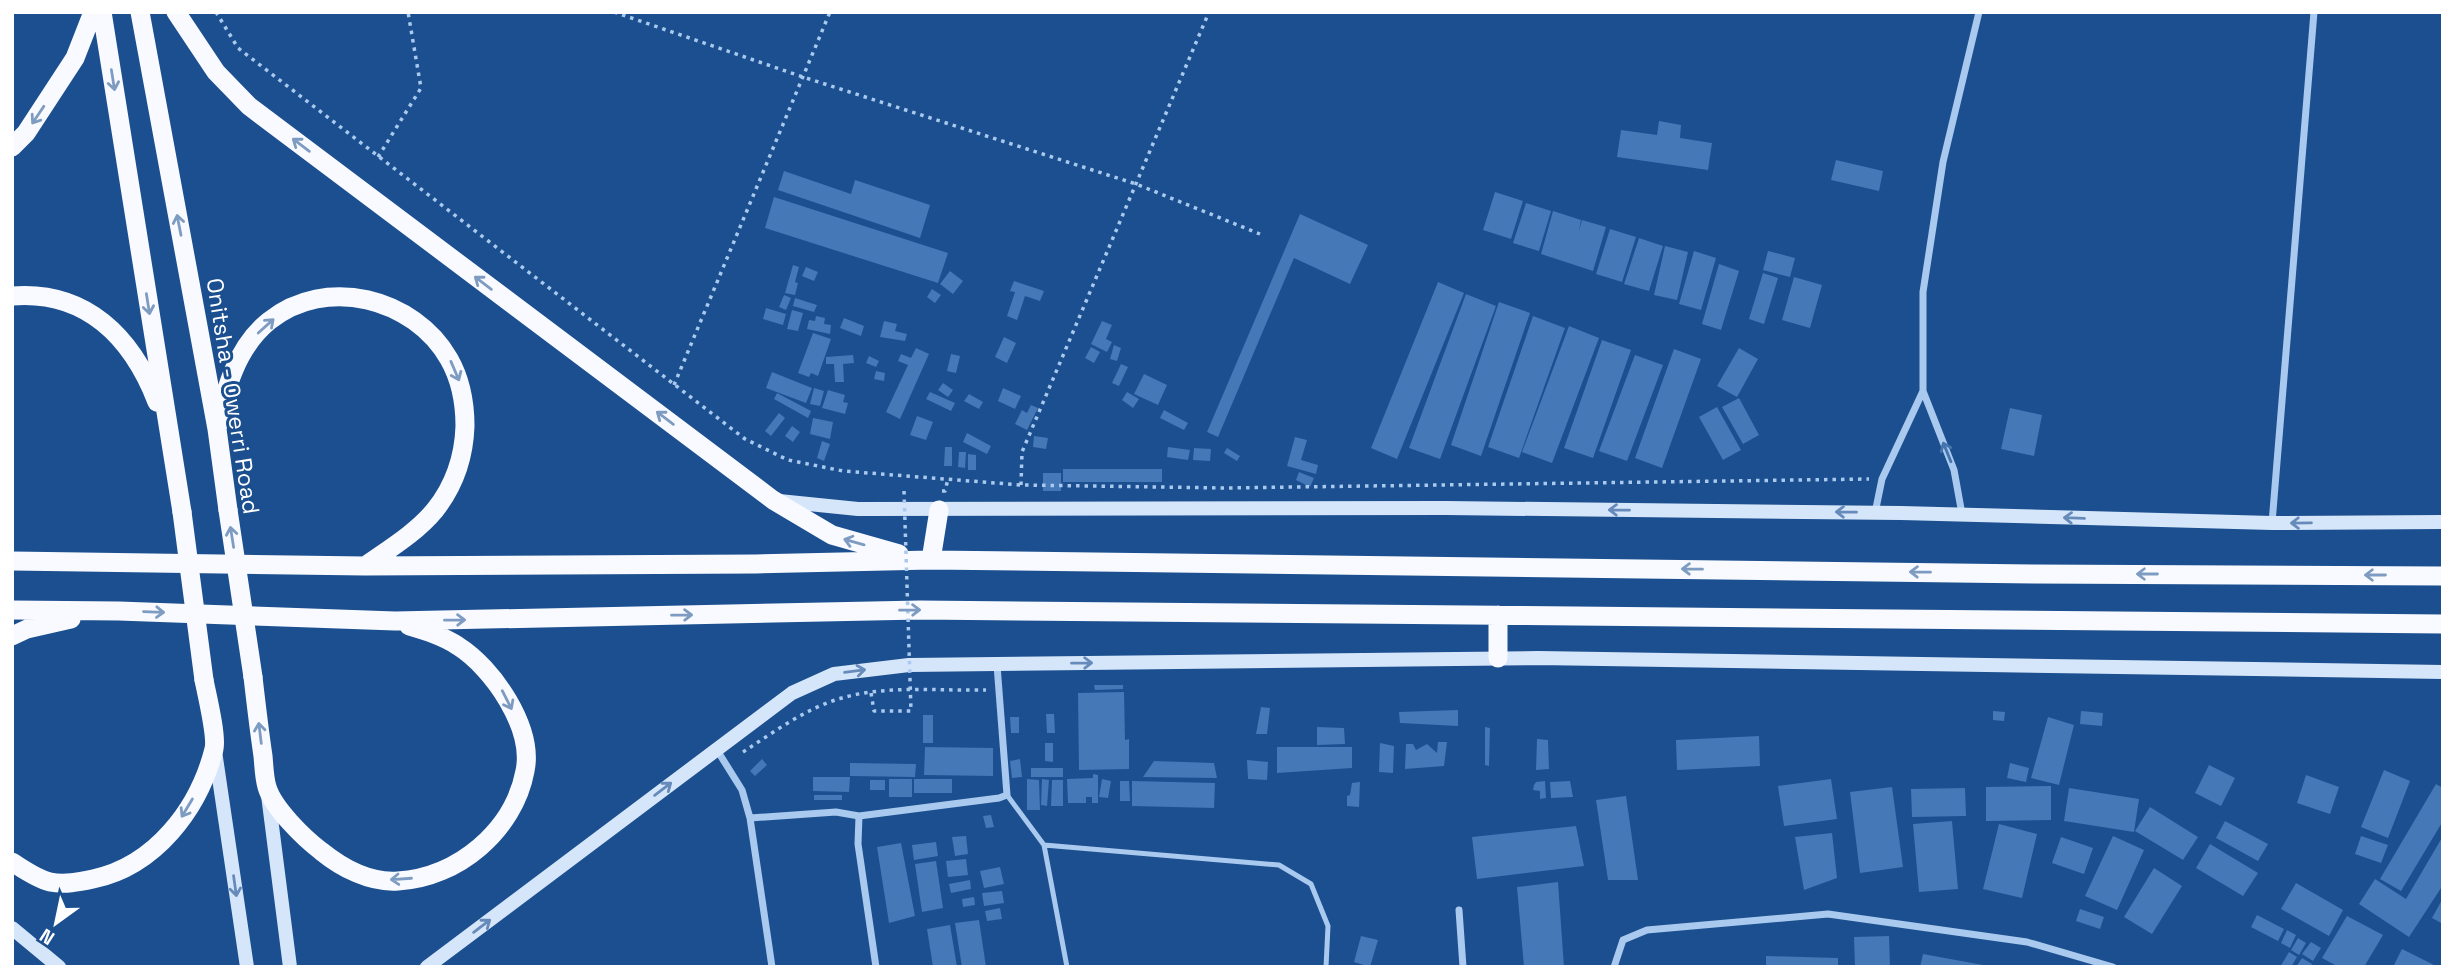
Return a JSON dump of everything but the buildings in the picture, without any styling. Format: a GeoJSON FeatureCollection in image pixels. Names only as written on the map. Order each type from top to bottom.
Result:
{"type":"FeatureCollection","features":[{"type":"Feature","properties":{"kind":"highway"},"geometry":{"type":"LineString","coordinates":[[12,147],[26,133],[62,80],[75,58],[93,12]]}},
{"type":"Feature","properties":{"kind":"highway"},"geometry":{"type":"LineString","coordinates":[[12,862],[50,882],[76,883],[126,869],[167,838],[195,794],[215,746],[182,512],[102,12]]}},
{"type":"Feature","properties":{"kind":"highway","name":"Onitsha - Owerri Road"},"geometry":{"type":"LineString","coordinates":[[140,12],[217,429],[267,789]]}},
{"type":"Feature","properties":{"kind":"highway"},"geometry":{"type":"LineString","coordinates":[[176,12],[216,72],[249,106],[773,500],[832,535],[925,560]]}},
{"type":"Feature","properties":{"kind":"highway"},"geometry":{"type":"LineString","coordinates":[[12,296],[42,296],[71,302],[117,333],[152,388],[168,431]]}},
{"type":"Feature","properties":{"kind":"highway"},"geometry":{"type":"LineString","coordinates":[[217,429],[226,386],[236,365],[252,338],[269,321],[286,310],[313,300],[339,296],[391,306],[412,318],[449,358],[459,380],[465,405],[462,458],[452,483],[436,509],[418,528],[365,566]]}},
{"type":"Feature","properties":{"kind":"highway"},"geometry":{"type":"LineString","coordinates":[[925,560],[942,501]]}},
{"type":"Feature","properties":{"kind":"highway"},"geometry":{"type":"LineString","coordinates":[[12,561],[365,566],[925,560],[2033,574],[2443,576]]}},
{"type":"Feature","properties":{"kind":"highway"},"geometry":{"type":"LineString","coordinates":[[12,610],[395,621],[920,610],[2443,624]]}},
{"type":"Feature","properties":{"kind":"highway"},"geometry":{"type":"LineString","coordinates":[[12,636],[49,623],[119,611]]}},
{"type":"Feature","properties":{"kind":"highway"},"geometry":{"type":"LineString","coordinates":[[1498,615],[1498,659]]}},
{"type":"Feature","properties":{"kind":"highway"},"geometry":{"type":"LineString","coordinates":[[267,789],[293,825],[326,855],[349,870],[373,878],[397,881],[421,877],[466,860],[506,817],[518,794],[526,769],[526,747],[518,721],[501,688],[459,647],[437,635],[395,621]]}},
{"type":"Feature","properties":{"kind":"main road"},"geometry":{"type":"LineString","coordinates":[[773,500],[858,509],[942,501],[1874,513],[2272,523],[2443,522]]}},
{"type":"Feature","properties":{"kind":"main road"},"geometry":{"type":"LineString","coordinates":[[427,967],[792,693],[834,674],[909,665],[1498,659],[2443,672]]}},
{"type":"Feature","properties":{"kind":"main road"},"geometry":{"type":"LineString","coordinates":[[215,746],[247,967]]}},
{"type":"Feature","properties":{"kind":"main road"},"geometry":{"type":"LineString","coordinates":[[267,789],[290,967]]}},
{"type":"Feature","properties":{"kind":"main road"},"geometry":{"type":"LineString","coordinates":[[12,928],[60,967]]}},
{"type":"Feature","properties":{"kind":"street"},"geometry":{"type":"LineString","coordinates":[[1963,515],[1954,470],[1923,391],[1923,292],[1943,162],[1979,12]]}},
{"type":"Feature","properties":{"kind":"street"},"geometry":{"type":"LineString","coordinates":[[2272,523],[2314,12]]}},
{"type":"Feature","properties":{"kind":"street"},"geometry":{"type":"LineString","coordinates":[[1874,513],[1882,479],[1923,391]]}},
{"type":"Feature","properties":{"kind":"street"},"geometry":{"type":"LineString","coordinates":[[750,818],[836,812],[859,816],[1007,795],[997,664]]}},
{"type":"Feature","properties":{"kind":"street"},"geometry":{"type":"LineString","coordinates":[[716,749],[742,790],[750,818],[772,967]]}},
{"type":"Feature","properties":{"kind":"street"},"geometry":{"type":"LineString","coordinates":[[859,816],[858,844],[876,967]]}},
{"type":"Feature","properties":{"kind":"street"},"geometry":{"type":"LineString","coordinates":[[1459,910],[1463,967]]}},
{"type":"Feature","properties":{"kind":"street"},"geometry":{"type":"LineString","coordinates":[[1614,967],[1623,940],[1647,930],[1828,914],[2027,942],[2113,967]]}},
{"type":"Feature","properties":{"kind":"lane"},"geometry":{"type":"LineString","coordinates":[[1007,795],[1044,845],[1067,967]]}},
{"type":"Feature","properties":{"kind":"lane"},"geometry":{"type":"LineString","coordinates":[[1044,845],[1279,865],[1311,884],[1328,926],[1326,967]]}},
{"type":"Feature","properties":{"kind":"path"},"geometry":{"type":"LineString","coordinates":[[216,12],[238,48],[746,439],[788,460],[843,471],[1021,485],[1224,488],[1882,479]]}},
{"type":"Feature","properties":{"kind":"path"},"geometry":{"type":"LineString","coordinates":[[379,157],[421,88],[408,12]]}},
{"type":"Feature","properties":{"kind":"path"},"geometry":{"type":"LineString","coordinates":[[614,12],[803,77],[1136,184],[1260,234]]}},
{"type":"Feature","properties":{"kind":"path"},"geometry":{"type":"LineString","coordinates":[[674,385],[830,12]]}},
{"type":"Feature","properties":{"kind":"path"},"geometry":{"type":"LineString","coordinates":[[1021,485],[1022,452],[1209,12]]}},
{"type":"Feature","properties":{"kind":"path"},"geometry":{"type":"LineString","coordinates":[[942,501],[948,479]]}},
{"type":"Feature","properties":{"kind":"path"},"geometry":{"type":"LineString","coordinates":[[871,693],[874,711],[911,711],[904,491]]}},
{"type":"Feature","properties":{"kind":"path"},"geometry":{"type":"LineString","coordinates":[[726,763],[802,714],[842,698],[871,693],[999,690]]}}]}
